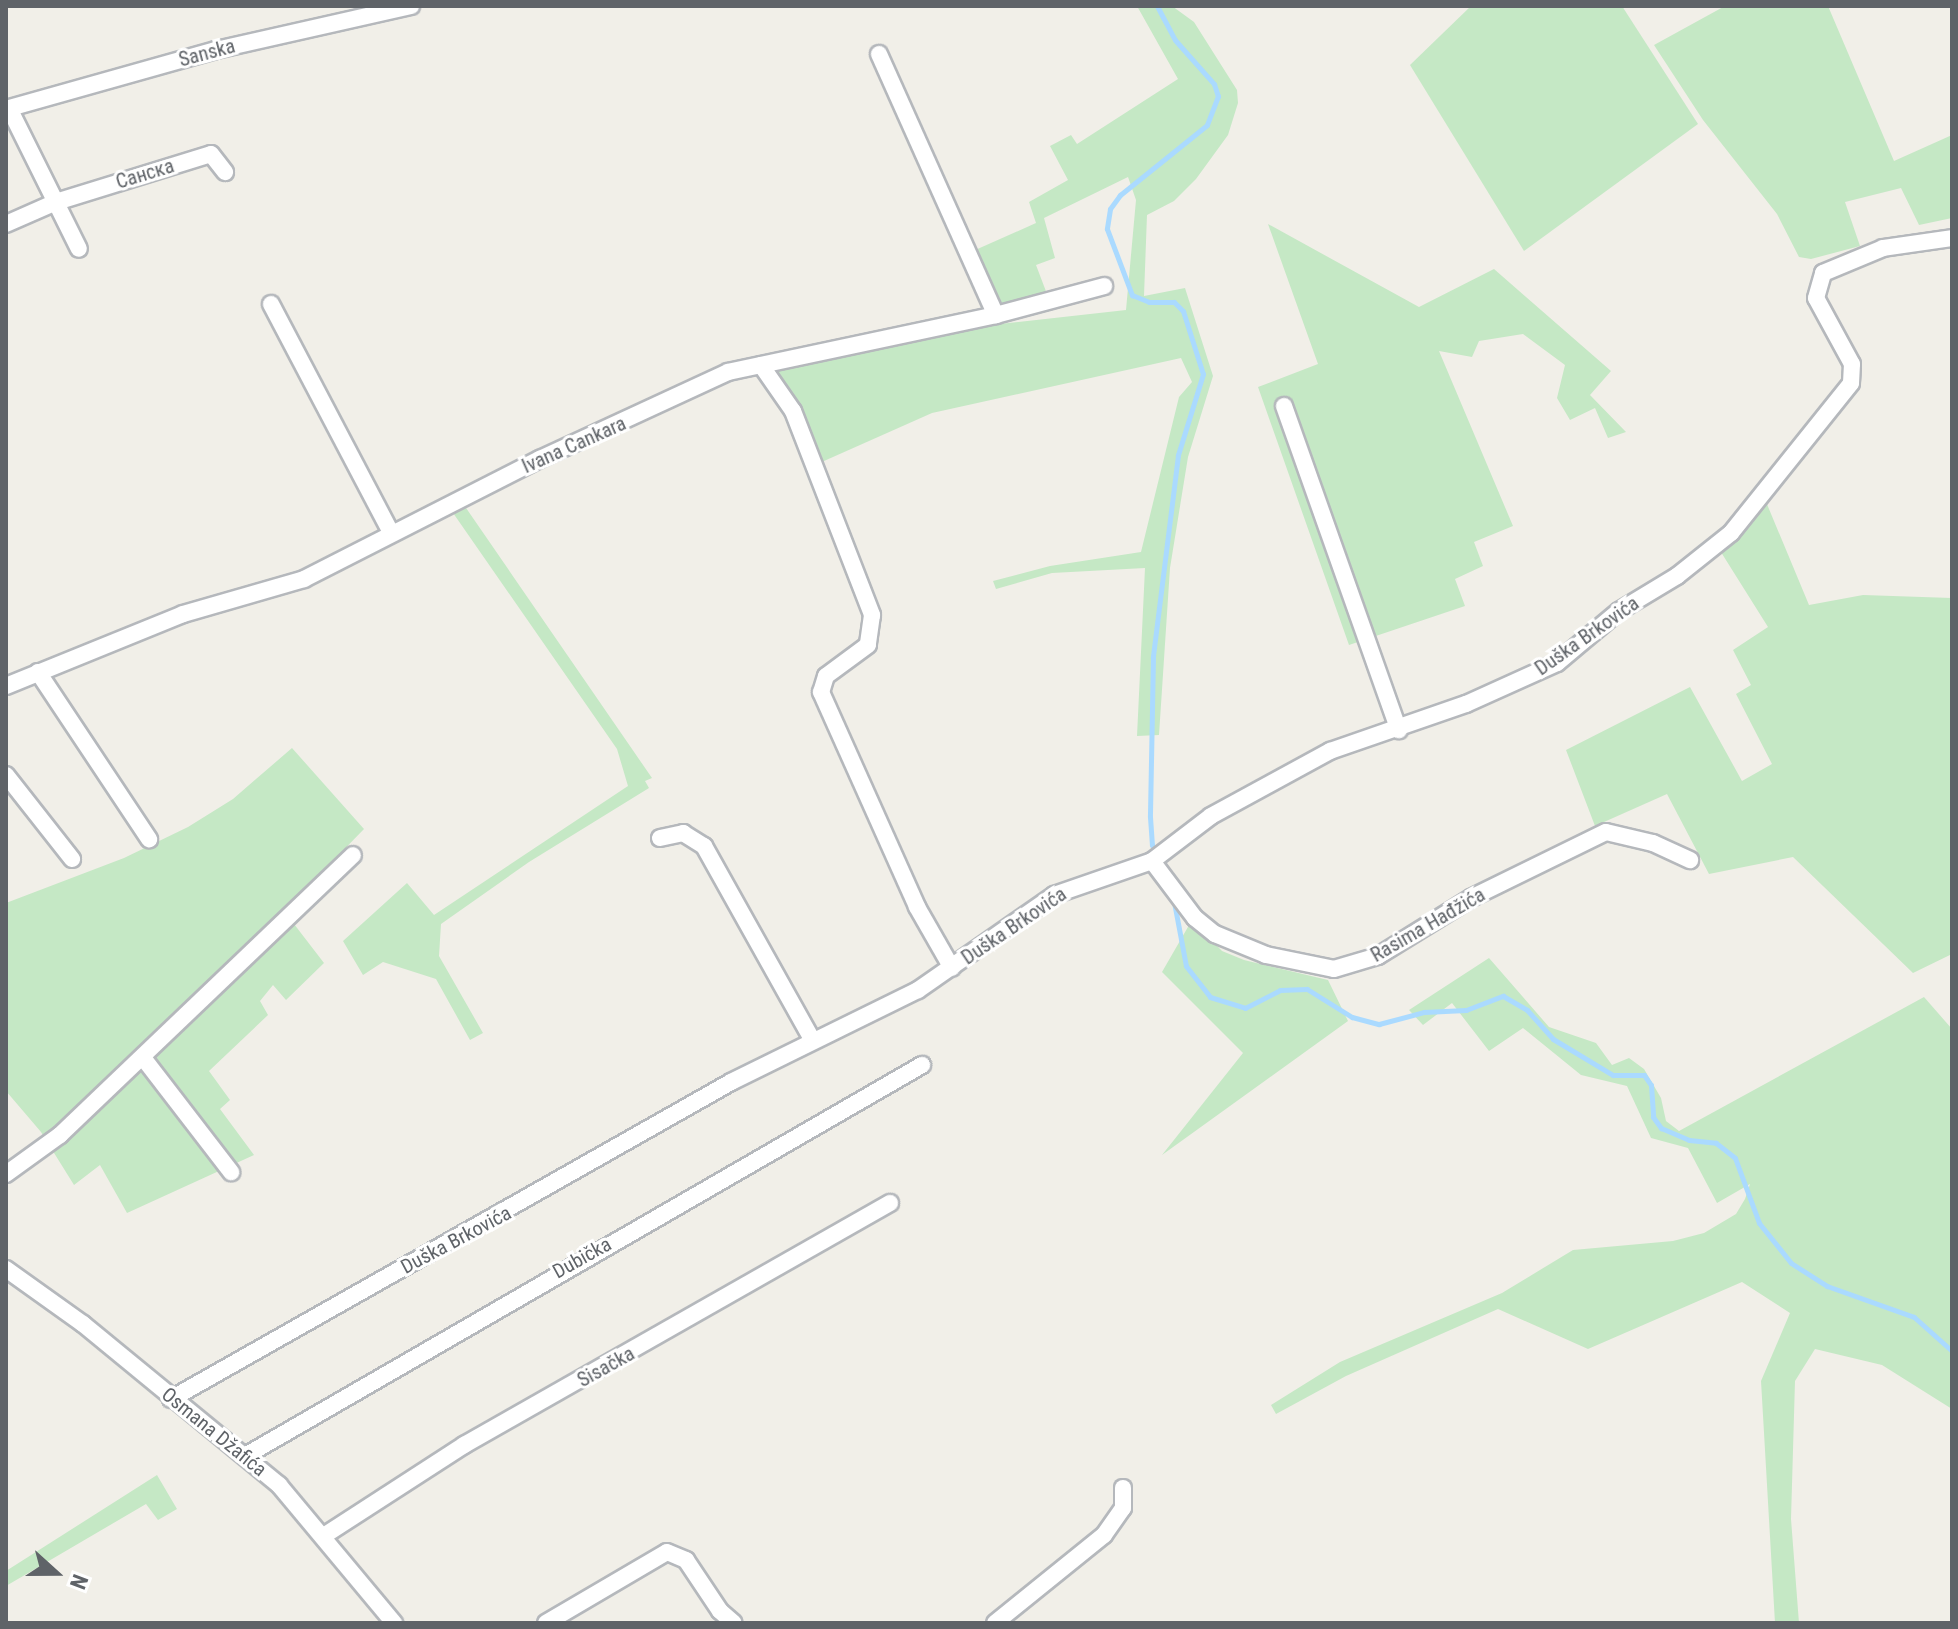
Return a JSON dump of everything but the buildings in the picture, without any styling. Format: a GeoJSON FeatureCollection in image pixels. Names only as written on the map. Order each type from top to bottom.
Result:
{"type":"FeatureCollection","features":[{"type":"Feature","properties":{"kind":"street","name":"Sanska"},"geometry":{"type":"LineString","coordinates":[[8,108],[216,50],[411,6]]}},
{"type":"Feature","properties":{"kind":"street"},"geometry":{"type":"LineString","coordinates":[[879,54],[996,315]]}},
{"type":"Feature","properties":{"kind":"street"},"geometry":{"type":"LineString","coordinates":[[8,108],[79,249]]}},
{"type":"Feature","properties":{"kind":"street","name":"Санска"},"geometry":{"type":"LineString","coordinates":[[6,224],[56,202],[211,154],[225,172]]}},
{"type":"Feature","properties":{"kind":"street","name":"Duška Brkovića"},"geometry":{"type":"LineString","coordinates":[[171,1399],[812,1039],[918,990],[1054,895],[1152,861],[1261,786],[1330,751],[1399,730],[1557,663],[1619,611],[1710,553],[1851,383],[1852,364],[1816,298],[1819,277],[1830,268],[1883,248],[1952,238]]}},
{"type":"Feature","properties":{"kind":"street","name":"Ivana Cankara"},"geometry":{"type":"LineString","coordinates":[[8,680],[38,672],[183,614],[304,579],[391,533],[728,372],[996,315],[1104,286]]}},
{"type":"Feature","properties":{"kind":"street"},"geometry":{"type":"LineString","coordinates":[[271,304],[391,533]]}},
{"type":"Feature","properties":{"kind":"street","name":"Duška Brkovića"},"geometry":{"type":"LineString","coordinates":[[761,365],[793,411],[872,615],[868,645],[826,676],[822,695],[917,907],[952,968]]}},
{"type":"Feature","properties":{"kind":"street"},"geometry":{"type":"LineString","coordinates":[[1284,406],[1399,730]]}},
{"type":"Feature","properties":{"kind":"street"},"geometry":{"type":"LineString","coordinates":[[38,672],[149,839]]}},
{"type":"Feature","properties":{"kind":"street"},"geometry":{"type":"LineString","coordinates":[[6,775],[72,859]]}},
{"type":"Feature","properties":{"kind":"street","name":"Rasima Hađžića"},"geometry":{"type":"LineString","coordinates":[[1152,861],[1195,918],[1215,934],[1266,955],[1334,969],[1378,956],[1471,898],[1606,832],[1653,843],[1690,860]]}},
{"type":"Feature","properties":{"kind":"street"},"geometry":{"type":"LineString","coordinates":[[660,838],[683,833],[704,846],[812,1039]]}},
{"type":"Feature","properties":{"kind":"street"},"geometry":{"type":"LineString","coordinates":[[6,1174],[60,1135],[144,1059],[353,855]]}},
{"type":"Feature","properties":{"kind":"street"},"geometry":{"type":"LineString","coordinates":[[144,1059],[231,1172]]}},
{"type":"Feature","properties":{"kind":"street","name":"Dubička"},"geometry":{"type":"LineString","coordinates":[[245,1456],[922,1065]]}},
{"type":"Feature","properties":{"kind":"street","name":"Sisačka"},"geometry":{"type":"LineString","coordinates":[[325,1535],[452,1451],[890,1203]]}},
{"type":"Feature","properties":{"kind":"street","name":"Osmana Džafića"},"geometry":{"type":"LineString","coordinates":[[6,1269],[83,1324],[171,1399],[245,1456],[325,1535],[394,1623]]}},
{"type":"Feature","properties":{"kind":"street"},"geometry":{"type":"LineString","coordinates":[[995,1623],[1104,1535],[1123,1508],[1123,1488]]}},
{"type":"Feature","properties":{"kind":"street"},"geometry":{"type":"LineString","coordinates":[[546,1623],[667,1552],[686,1560],[720,1611],[734,1623]]}},
{"type":"Feature","properties":{"kind":"green space"},"geometry":{"type":"Polygon","coordinates":[[[1137,6],[1172,6],[1194,22],[1237,90],[1238,103],[1228,135],[1196,179],[1174,201],[1147,215],[1144,296],[1185,288],[1213,376],[1188,457],[1170,568],[1159,735],[1137,736],[1145,568],[1052,573],[996,589],[993,581],[1050,566],[1141,552],[1179,397],[1192,382],[1181,358],[932,413],[815,465],[769,369],[972,327],[1126,310],[1136,200],[1128,177],[1044,218],[1055,258],[1036,265],[1047,294],[1002,307],[964,255],[1036,223],[1029,202],[1068,180],[1050,146],[1071,135],[1077,144],[1178,79],[1137,6]]]}},
{"type":"Feature","properties":{"kind":"green space"},"geometry":{"type":"Polygon","coordinates":[[[1471,6],[1622,6],[1698,124],[1524,251],[1410,65],[1471,6]]]}},
{"type":"Feature","properties":{"kind":"green space"},"geometry":{"type":"Polygon","coordinates":[[[1725,6],[1828,6],[1894,161],[1952,135],[1952,218],[1919,225],[1901,188],[1845,202],[1860,246],[1811,259],[1799,257],[1777,214],[1703,120],[1654,45],[1725,6]]]}},
{"type":"Feature","properties":{"kind":"green space"},"geometry":{"type":"Polygon","coordinates":[[[1268,224],[1419,307],[1494,269],[1611,371],[1590,395],[1626,432],[1608,438],[1595,408],[1570,420],[1557,398],[1565,365],[1523,334],[1479,341],[1472,357],[1439,351],[1513,526],[1474,542],[1483,566],[1455,579],[1465,606],[1349,645],[1258,387],[1318,364],[1268,224]]]}},
{"type":"Feature","properties":{"kind":"green space"},"geometry":{"type":"Polygon","coordinates":[[[1759,485],[1809,605],[1863,595],[1952,598],[1952,954],[1913,973],[1793,857],[1709,874],[1667,794],[1595,826],[1566,750],[1690,687],[1742,781],[1772,764],[1736,694],[1751,685],[1733,650],[1768,627],[1714,541],[1759,485]]]}},
{"type":"Feature","properties":{"kind":"green space"},"geometry":{"type":"Polygon","coordinates":[[[464,505],[652,778],[645,781],[649,788],[529,862],[441,924],[439,956],[483,1033],[470,1040],[436,979],[383,962],[363,975],[343,941],[407,883],[434,915],[628,786],[617,749],[451,510],[464,505]]]}},
{"type":"Feature","properties":{"kind":"green space"},"geometry":{"type":"Polygon","coordinates":[[[292,748],[364,829],[284,911],[324,963],[286,1000],[273,985],[260,1001],[268,1015],[209,1071],[230,1100],[220,1109],[254,1155],[127,1213],[100,1165],[74,1185],[41,1132],[6,1091],[6,903],[124,858],[188,827],[233,799],[292,748]]]}},
{"type":"Feature","properties":{"kind":"green space"},"geometry":{"type":"Polygon","coordinates":[[[1192,920],[1222,951],[1244,960],[1328,980],[1348,1021],[1162,1155],[1243,1053],[1162,972],[1192,920]]]}},
{"type":"Feature","properties":{"kind":"green space"},"geometry":{"type":"Polygon","coordinates":[[[1489,958],[1549,1027],[1596,1043],[1612,1065],[1629,1058],[1644,1069],[1661,1098],[1666,1121],[1679,1131],[1924,997],[1952,1029],[1952,1409],[1882,1365],[1815,1349],[1795,1381],[1791,1519],[1799,1623],[1775,1623],[1761,1381],[1790,1313],[1742,1282],[1588,1349],[1498,1309],[1346,1376],[1276,1414],[1271,1405],[1340,1362],[1502,1293],[1573,1250],[1673,1241],[1704,1233],[1736,1214],[1745,1199],[1750,1184],[1717,1203],[1688,1148],[1651,1138],[1627,1086],[1581,1075],[1523,1028],[1489,1051],[1452,1003],[1423,1025],[1409,1010],[1489,958]]]}},
{"type":"Feature","properties":{"kind":"green space"},"geometry":{"type":"Polygon","coordinates":[[[157,1475],[177,1509],[158,1520],[146,1504],[6,1586],[6,1571],[157,1475]]]}},
{"type":"Feature","properties":{"kind":"waterway"},"geometry":{"type":"LineString","coordinates":[[1157,6],[1175,40],[1214,84],[1218,96],[1207,125],[1120,195],[1110,209],[1107,229],[1132,295],[1149,302],[1174,302],[1183,311],[1203,374],[1178,455],[1153,657],[1150,817],[1152,845],[1168,873]]}},
{"type":"Feature","properties":{"kind":"waterway"},"geometry":{"type":"LineString","coordinates":[[1174,902],[1186,966],[1210,997],[1245,1008],[1280,990],[1307,989],[1352,1017],[1379,1024],[1424,1012],[1466,1010],[1503,996],[1527,1010],[1553,1039],[1613,1075],[1644,1075],[1651,1085],[1653,1117],[1661,1128],[1689,1140],[1716,1143],[1735,1158],[1759,1223],[1791,1263],[1827,1286],[1914,1317],[1952,1351]]}}]}
